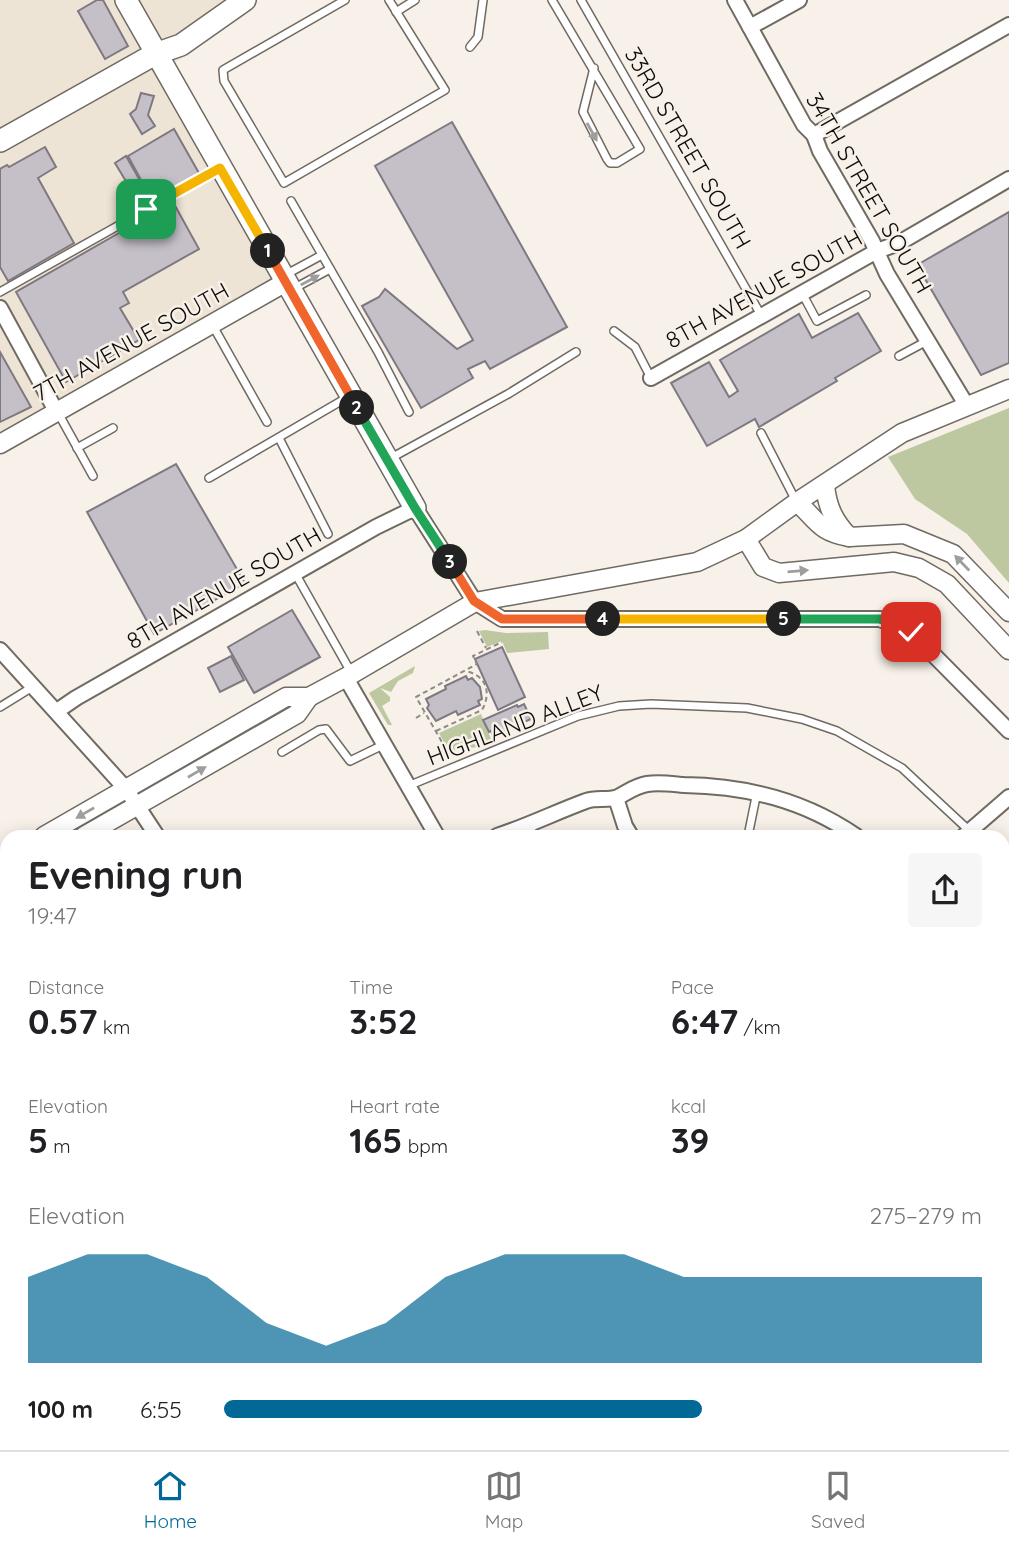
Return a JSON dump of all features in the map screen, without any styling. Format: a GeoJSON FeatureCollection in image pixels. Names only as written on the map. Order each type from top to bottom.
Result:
{"type":"FeatureCollection","features":[{"type":"Feature","properties":{"kind":"main road"},"geometry":{"type":"LineString","coordinates":[[126,0],[415,508]]}},
{"type":"Feature","properties":{"kind":"main road"},"geometry":{"type":"LineString","coordinates":[[0,141],[155,54],[181,45],[241,1]]}},
{"type":"Feature","properties":{"kind":"street","name":"34TH STREET SOUTH"},"geometry":{"type":"LineString","coordinates":[[734,0],[804,125],[814,135],[820,152],[877,251],[887,274],[967,406]]}},
{"type":"Feature","properties":{"kind":"street"},"geometry":{"type":"LineString","coordinates":[[750,27],[799,0]]}},
{"type":"Feature","properties":{"kind":"street"},"geometry":{"type":"LineString","coordinates":[[814,135],[1009,25]]}},
{"type":"Feature","properties":{"kind":"street","name":"8TH AVENUE SOUTH"},"geometry":{"type":"LineString","coordinates":[[651,378],[877,251],[899,243],[1009,179]]}},
{"type":"Feature","properties":{"kind":"street","name":"7TH AVENUE SOUTH"},"geometry":{"type":"LineString","coordinates":[[0,444],[287,283]]}},
{"type":"Feature","properties":{"kind":"street"},"geometry":{"type":"LineString","coordinates":[[0,308],[56,411]]}},
{"type":"Feature","properties":{"kind":"street"},"geometry":{"type":"LineString","coordinates":[[95,830],[297,715],[309,698],[474,601],[696,562],[746,539],[902,433],[1009,389]]}},
{"type":"Feature","properties":{"kind":"street"},"geometry":{"type":"LineString","coordinates":[[825,485],[827,505],[838,526],[849,537]]}},
{"type":"Feature","properties":{"kind":"street"},"geometry":{"type":"LineString","coordinates":[[797,502],[821,527],[832,534],[849,537],[904,534],[953,554],[1009,612]]}},
{"type":"Feature","properties":{"kind":"street","name":"8TH AVENUE SOUTH"},"geometry":{"type":"LineString","coordinates":[[57,711],[295,573],[415,508]]}},
{"type":"Feature","properties":{"kind":"street"},"geometry":{"type":"LineString","coordinates":[[415,508],[474,601],[502,619],[880,619],[911,632],[1009,731]]}},
{"type":"Feature","properties":{"kind":"street"},"geometry":{"type":"LineString","coordinates":[[746,539],[763,566],[779,573],[894,562],[919,568],[947,583],[1009,650]]}},
{"type":"Feature","properties":{"kind":"street"},"geometry":{"type":"LineString","coordinates":[[0,650],[126,789],[153,830]]}},
{"type":"Feature","properties":{"kind":"street"},"geometry":{"type":"LineString","coordinates":[[349,676],[383,745],[433,830]]}},
{"type":"Feature","properties":{"kind":"street"},"geometry":{"type":"LineString","coordinates":[[54,830],[286,697],[309,698]]}},
{"type":"Feature","properties":{"kind":"street"},"geometry":{"type":"LineString","coordinates":[[534,830],[590,799],[616,798],[630,788],[648,784],[718,785],[757,791],[792,802],[847,830]]}},
{"type":"Feature","properties":{"kind":"street"},"geometry":{"type":"LineString","coordinates":[[974,830],[1009,797]]}},
{"type":"Feature","properties":{"kind":"street"},"geometry":{"type":"LineString","coordinates":[[616,798],[627,830]]}},
{"type":"Feature","properties":{"kind":"lane"},"geometry":{"type":"LineString","coordinates":[[345,0],[223,70],[224,81],[284,183],[445,90],[389,0]]}},
{"type":"Feature","properties":{"kind":"lane"},"geometry":{"type":"LineString","coordinates":[[396,12],[415,0]]}},
{"type":"Feature","properties":{"kind":"lane"},"geometry":{"type":"LineString","coordinates":[[470,47],[478,37],[483,0]]}},
{"type":"Feature","properties":{"kind":"lane"},"geometry":{"type":"LineString","coordinates":[[552,0],[594,68],[640,149],[617,163],[611,163],[607,159],[583,112],[594,68]]}},
{"type":"Feature","properties":{"kind":"lane","name":"33RD STREET SOUTH"},"geometry":{"type":"LineString","coordinates":[[582,0],[761,315]]}},
{"type":"Feature","properties":{"kind":"lane"},"geometry":{"type":"LineString","coordinates":[[0,292],[220,168]]}},
{"type":"Feature","properties":{"kind":"lane"},"geometry":{"type":"LineString","coordinates":[[291,201],[378,352],[409,412]]}},
{"type":"Feature","properties":{"kind":"lane"},"geometry":{"type":"LineString","coordinates":[[287,283],[322,255]]}},
{"type":"Feature","properties":{"kind":"lane"},"geometry":{"type":"LineString","coordinates":[[287,283],[330,270]]}},
{"type":"Feature","properties":{"kind":"lane"},"geometry":{"type":"LineString","coordinates":[[801,293],[817,321],[866,295]]}},
{"type":"Feature","properties":{"kind":"lane"},"geometry":{"type":"LineString","coordinates":[[213,325],[267,422]]}},
{"type":"Feature","properties":{"kind":"lane"},"geometry":{"type":"LineString","coordinates":[[614,331],[635,347],[651,378]]}},
{"type":"Feature","properties":{"kind":"lane"},"geometry":{"type":"LineString","coordinates":[[899,356],[928,340]]}},
{"type":"Feature","properties":{"kind":"lane"},"geometry":{"type":"LineString","coordinates":[[388,461],[508,394],[576,352]]}},
{"type":"Feature","properties":{"kind":"lane"},"geometry":{"type":"LineString","coordinates":[[209,478],[350,396]]}},
{"type":"Feature","properties":{"kind":"lane"},"geometry":{"type":"LineString","coordinates":[[56,411],[93,476]]}},
{"type":"Feature","properties":{"kind":"lane"},"geometry":{"type":"LineString","coordinates":[[77,448],[113,428]]}},
{"type":"Feature","properties":{"kind":"lane"},"geometry":{"type":"LineString","coordinates":[[761,433],[797,502]]}},
{"type":"Feature","properties":{"kind":"lane"},"geometry":{"type":"LineString","coordinates":[[279,438],[328,534]]}},
{"type":"Feature","properties":{"kind":"lane"},"geometry":{"type":"LineString","coordinates":[[295,573],[349,676]]}},
{"type":"Feature","properties":{"kind":"lane"},"geometry":{"type":"LineString","coordinates":[[0,707],[34,687]]}},
{"type":"Feature","properties":{"kind":"lane","name":"HIGHLAND ALLEY"},"geometry":{"type":"LineString","coordinates":[[407,786],[578,716],[619,706],[651,704],[747,708],[802,719],[837,732],[902,768],[966,830]]}},
{"type":"Feature","properties":{"kind":"lane"},"geometry":{"type":"LineString","coordinates":[[282,752],[319,730],[326,729],[350,761],[383,745]]}},
{"type":"Feature","properties":{"kind":"lane"},"geometry":{"type":"LineString","coordinates":[[749,830],[757,791]]}},
{"type":"Feature","properties":{"kind":"path"},"geometry":{"type":"LineString","coordinates":[[477,631],[486,649]]}},
{"type":"Feature","properties":{"kind":"path"},"geometry":{"type":"LineString","coordinates":[[446,749],[416,697],[477,664],[473,656],[502,642]]}},
{"type":"Feature","properties":{"kind":"path"},"geometry":{"type":"LineString","coordinates":[[436,732],[482,710],[485,705],[487,694],[484,681],[475,674],[464,671]]}},
{"type":"Feature","properties":{"kind":"path"},"geometry":{"type":"LineString","coordinates":[[416,718],[425,713]]}},
{"type":"Feature","properties":{"kind":"shaded area"},"geometry":{"type":"Polygon","coordinates":[[[0,0],[258,0],[160,74],[274,278],[0,433],[0,0]]]}},
{"type":"Feature","properties":{"kind":"green space"},"geometry":{"type":"Polygon","coordinates":[[[1009,408],[1009,583],[967,534],[915,499],[888,457],[1009,408]]]}},
{"type":"Feature","properties":{"kind":"green space"},"geometry":{"type":"Polygon","coordinates":[[[479,631],[506,633],[548,632],[549,649],[507,653],[502,641],[487,647],[479,631]]]}},
{"type":"Feature","properties":{"kind":"green space"},"geometry":{"type":"Polygon","coordinates":[[[415,666],[413,673],[398,681],[391,692],[380,688],[390,697],[390,701],[382,706],[392,725],[388,725],[369,693],[415,666]]]}},
{"type":"Feature","properties":{"kind":"green space"},"geometry":{"type":"Polygon","coordinates":[[[481,714],[491,739],[478,747],[449,751],[439,733],[481,714]]]}},
{"type":"Feature","properties":{"kind":"building"},"geometry":{"type":"Polygon","coordinates":[[[97,0],[103,0],[128,46],[105,59],[78,11],[97,0]]]}},
{"type":"Feature","properties":{"kind":"building"},"geometry":{"type":"Polygon","coordinates":[[[141,93],[154,96],[148,115],[155,126],[142,134],[130,114],[136,109],[141,93]]]}},
{"type":"Feature","properties":{"kind":"building"},"geometry":{"type":"Polygon","coordinates":[[[452,122],[567,327],[490,369],[485,361],[468,369],[473,378],[421,408],[362,306],[379,297],[385,289],[457,349],[473,340],[375,166],[452,122]]]}},
{"type":"Feature","properties":{"kind":"building"},"geometry":{"type":"Polygon","coordinates":[[[174,129],[200,175],[153,202],[128,156],[174,129]]]}},
{"type":"Feature","properties":{"kind":"building"},"geometry":{"type":"Polygon","coordinates":[[[45,147],[56,167],[38,178],[74,243],[8,281],[0,267],[0,169],[7,165],[9,167],[45,147]]]}},
{"type":"Feature","properties":{"kind":"building"},"geometry":{"type":"Polygon","coordinates":[[[126,156],[152,202],[142,208],[115,163],[126,156]]]}},
{"type":"Feature","properties":{"kind":"building"},"geometry":{"type":"Polygon","coordinates":[[[173,202],[199,249],[123,292],[129,303],[120,308],[139,340],[66,382],[16,292],[173,202]]]}},
{"type":"Feature","properties":{"kind":"building"},"geometry":{"type":"Polygon","coordinates":[[[1009,212],[1009,363],[981,375],[917,265],[1009,212]]]}},
{"type":"Feature","properties":{"kind":"building"},"geometry":{"type":"Polygon","coordinates":[[[858,313],[881,351],[835,378],[837,381],[759,427],[755,419],[707,446],[671,383],[709,362],[729,397],[738,391],[720,360],[799,314],[812,338],[858,313]]]}},
{"type":"Feature","properties":{"kind":"building"},"geometry":{"type":"Polygon","coordinates":[[[0,352],[31,407],[0,422],[0,352]]]}},
{"type":"Feature","properties":{"kind":"building"},"geometry":{"type":"Polygon","coordinates":[[[176,464],[245,583],[154,634],[87,512],[176,464]]]}},
{"type":"Feature","properties":{"kind":"building"},"geometry":{"type":"Polygon","coordinates":[[[292,610],[320,657],[254,693],[228,647],[292,610]]]}},
{"type":"Feature","properties":{"kind":"building"},"geometry":{"type":"Polygon","coordinates":[[[502,647],[525,697],[498,710],[475,659],[502,647]]]}},
{"type":"Feature","properties":{"kind":"building"},"geometry":{"type":"Polygon","coordinates":[[[231,656],[244,680],[220,692],[208,668],[231,656]]]}},
{"type":"Feature","properties":{"kind":"building"},"geometry":{"type":"Polygon","coordinates":[[[466,676],[468,680],[472,678],[480,687],[480,705],[458,715],[456,711],[436,721],[427,708],[429,705],[426,699],[466,676]]]}},
{"type":"Feature","properties":{"kind":"building"},"geometry":{"type":"Polygon","coordinates":[[[524,704],[531,719],[493,736],[491,731],[489,732],[483,720],[524,704]]]}},
{"type":"Feature","properties":{"kind":"route"},"geometry":{"type":"LineString","coordinates":[[146,209],[220,168],[415,508],[474,601],[502,619],[880,619],[911,632]]}}]}
